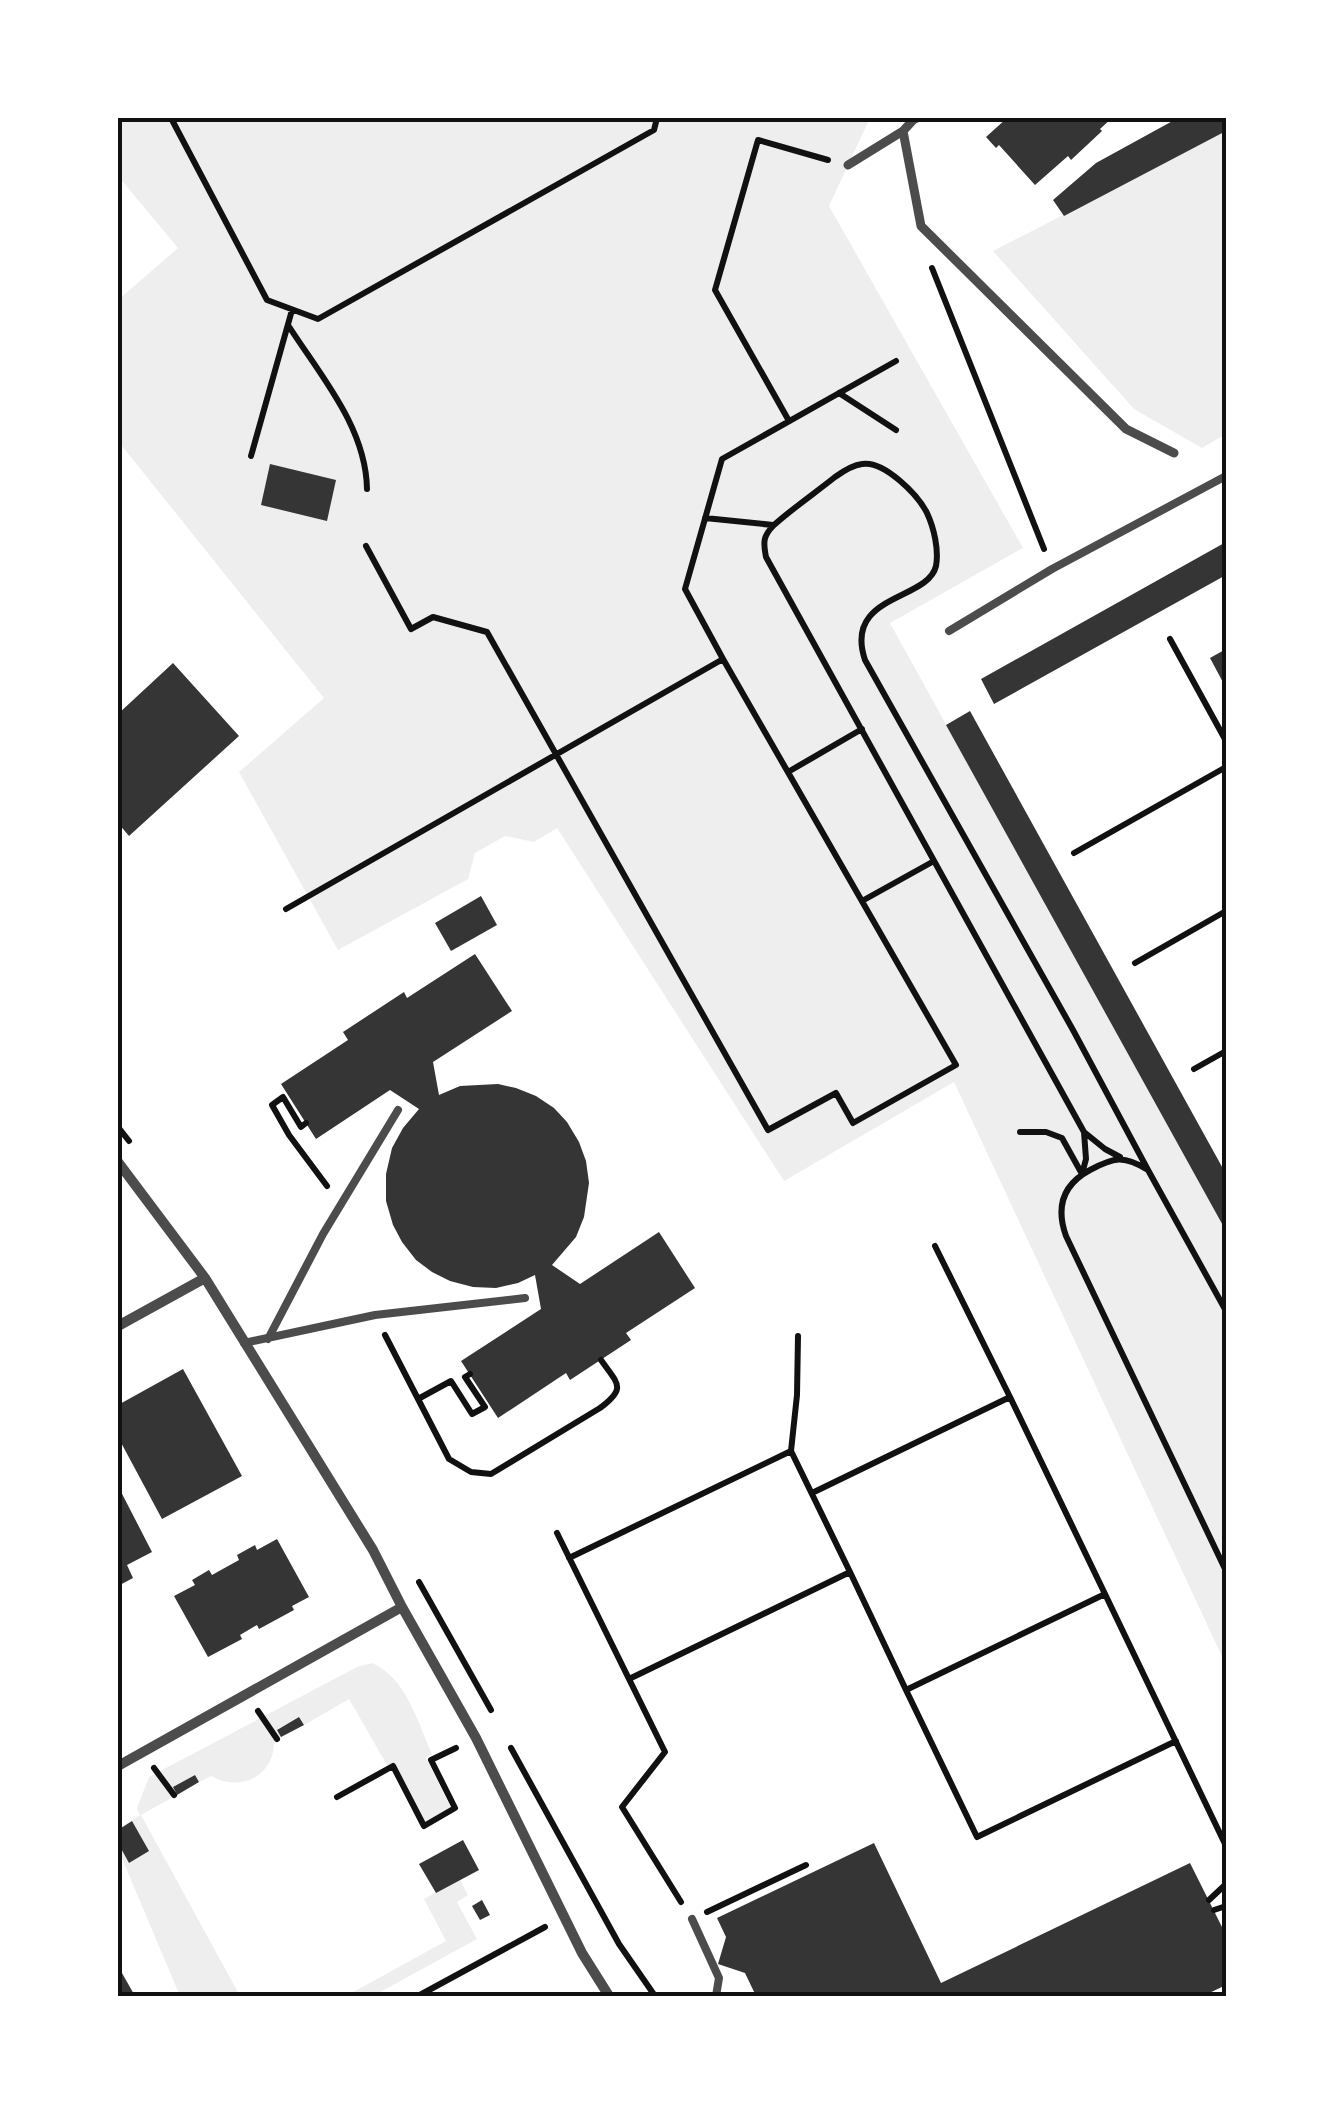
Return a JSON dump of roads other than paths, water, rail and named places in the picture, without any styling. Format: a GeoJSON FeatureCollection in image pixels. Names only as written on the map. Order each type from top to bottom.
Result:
{"type":"FeatureCollection","features":[{"type":"Feature","properties":{"kind":"street"},"geometry":{"type":"LineString","coordinates":[[848,165],[902,131],[915,118]]}},
{"type":"Feature","properties":{"kind":"street"},"geometry":{"type":"LineString","coordinates":[[902,131],[921,226],[1126,429],[1174,452]]}},
{"type":"Feature","properties":{"kind":"street"},"geometry":{"type":"LineString","coordinates":[[118,1162],[204,1278],[373,1550],[476,1738],[582,1953],[609,1996]]}},
{"type":"Feature","properties":{"kind":"street"},"geometry":{"type":"LineString","coordinates":[[118,1326],[204,1278]]}},
{"type":"Feature","properties":{"kind":"street"},"geometry":{"type":"LineString","coordinates":[[118,1766],[402,1607]]}},
{"type":"Feature","properties":{"kind":"lane"},"geometry":{"type":"LineString","coordinates":[[949,631],[1052,569],[1226,476]]}},
{"type":"Feature","properties":{"kind":"lane"},"geometry":{"type":"LineString","coordinates":[[268,1339],[341,1204],[398,1110]]}},
{"type":"Feature","properties":{"kind":"lane"},"geometry":{"type":"LineString","coordinates":[[244,1343],[376,1315],[525,1298]]}},
{"type":"Feature","properties":{"kind":"lane"},"geometry":{"type":"LineString","coordinates":[[692,1919],[719,1978],[716,1996]]}}]}
